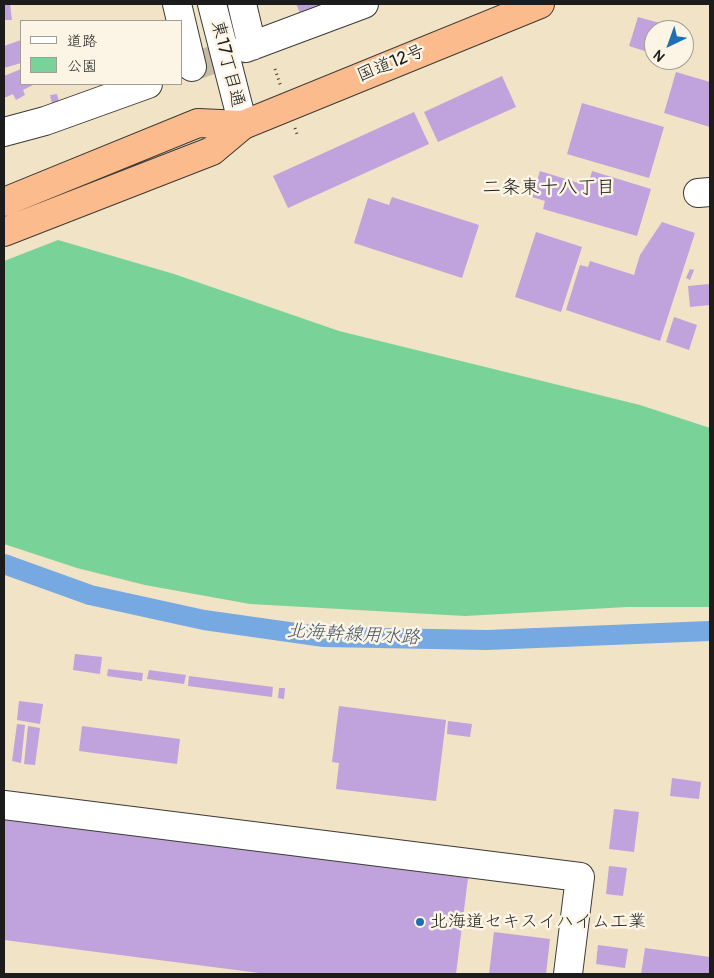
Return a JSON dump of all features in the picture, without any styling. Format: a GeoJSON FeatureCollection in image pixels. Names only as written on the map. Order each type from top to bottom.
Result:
{"type":"FeatureCollection","features":[{"type":"Feature","properties":{"kind":"highway","name":"国道12号"},"geometry":{"type":"LineString","coordinates":[[4,232],[212,151],[243,125],[540,4]]}},
{"type":"Feature","properties":{"kind":"highway","name":"国道12号"},"geometry":{"type":"LineString","coordinates":[[6,201],[198,123],[243,125]]}},
{"type":"Feature","properties":{"kind":"street"},"geometry":{"type":"LineString","coordinates":[[177,4],[180,20]]}},
{"type":"Feature","properties":{"kind":"street","name":"東17丁目通"},"geometry":{"type":"LineString","coordinates":[[212,4],[243,125]]}},
{"type":"Feature","properties":{"kind":"street"},"geometry":{"type":"LineString","coordinates":[[242,4],[249,47],[364,4]]}},
{"type":"Feature","properties":{"kind":"street"},"geometry":{"type":"LineString","coordinates":[[182,29],[190,68]]}},
{"type":"Feature","properties":{"kind":"street"},"geometry":{"type":"LineString","coordinates":[[4,132],[45,121],[145,85]]}},
{"type":"Feature","properties":{"kind":"street"},"geometry":{"type":"LineString","coordinates":[[4,805],[580,877],[568,974]]}},
{"type":"Feature","properties":{"kind":"green space"},"geometry":{"type":"Polygon","coordinates":[[[58,240],[174,274],[339,331],[640,405],[710,428],[710,607],[627,607],[465,616],[250,604],[145,585],[77,568],[4,544],[4,261],[58,240]]]}},
{"type":"Feature","properties":{"kind":"building"},"geometry":{"type":"Polygon","coordinates":[[[4,4],[10,4],[12,20],[4,20],[4,4]]]}},
{"type":"Feature","properties":{"kind":"building"},"geometry":{"type":"Polygon","coordinates":[[[296,4],[323,4],[300,13],[296,4]]]}},
{"type":"Feature","properties":{"kind":"building"},"geometry":{"type":"Polygon","coordinates":[[[638,17],[649,20],[644,20],[644,51],[629,46],[638,17]]]}},
{"type":"Feature","properties":{"kind":"building"},"geometry":{"type":"Polygon","coordinates":[[[20,40],[20,63],[4,68],[4,46],[20,40]]]}},
{"type":"Feature","properties":{"kind":"building"},"geometry":{"type":"Polygon","coordinates":[[[20,69],[20,85],[33,85],[23,90],[25,95],[16,100],[13,94],[4,98],[4,76],[20,69]]]}},
{"type":"Feature","properties":{"kind":"building"},"geometry":{"type":"Polygon","coordinates":[[[676,72],[710,82],[710,127],[664,113],[676,72]]]}},
{"type":"Feature","properties":{"kind":"building"},"geometry":{"type":"Polygon","coordinates":[[[502,76],[516,107],[438,142],[424,112],[502,76]]]}},
{"type":"Feature","properties":{"kind":"building"},"geometry":{"type":"Polygon","coordinates":[[[57,94],[60,106],[53,108],[50,95],[57,94]]]}},
{"type":"Feature","properties":{"kind":"building"},"geometry":{"type":"Polygon","coordinates":[[[582,103],[664,127],[649,178],[567,154],[582,103]]]}},
{"type":"Feature","properties":{"kind":"building"},"geometry":{"type":"Polygon","coordinates":[[[414,112],[429,144],[288,208],[273,176],[414,112]]]}},
{"type":"Feature","properties":{"kind":"building"},"geometry":{"type":"Polygon","coordinates":[[[540,171],[588,186],[592,171],[651,189],[637,236],[543,209],[545,201],[532,197],[540,171]]]}},
{"type":"Feature","properties":{"kind":"building"},"geometry":{"type":"Polygon","coordinates":[[[392,197],[479,225],[462,278],[354,243],[368,198],[389,205],[392,197]]]}},
{"type":"Feature","properties":{"kind":"building"},"geometry":{"type":"Polygon","coordinates":[[[662,222],[695,233],[660,341],[566,310],[580,265],[588,267],[590,261],[634,275],[640,255],[662,222]]]}},
{"type":"Feature","properties":{"kind":"building"},"geometry":{"type":"Polygon","coordinates":[[[536,232],[582,247],[561,312],[515,297],[536,232]]]}},
{"type":"Feature","properties":{"kind":"building"},"geometry":{"type":"Polygon","coordinates":[[[690,269],[694,270],[690,280],[686,278],[690,269]]]}},
{"type":"Feature","properties":{"kind":"building"},"geometry":{"type":"Polygon","coordinates":[[[710,284],[710,305],[690,307],[688,286],[710,284]]]}},
{"type":"Feature","properties":{"kind":"building"},"geometry":{"type":"Polygon","coordinates":[[[674,317],[697,325],[689,350],[666,342],[674,317]]]}},
{"type":"Feature","properties":{"kind":"building"},"geometry":{"type":"Polygon","coordinates":[[[75,654],[102,657],[100,674],[73,670],[75,654]]]}},
{"type":"Feature","properties":{"kind":"building"},"geometry":{"type":"Polygon","coordinates":[[[108,669],[143,673],[142,681],[107,676],[108,669]]]}},
{"type":"Feature","properties":{"kind":"building"},"geometry":{"type":"Polygon","coordinates":[[[149,670],[186,675],[184,684],[147,679],[149,670]]]}},
{"type":"Feature","properties":{"kind":"building"},"geometry":{"type":"Polygon","coordinates":[[[189,676],[273,687],[272,697],[188,686],[189,676]]]}},
{"type":"Feature","properties":{"kind":"building"},"geometry":{"type":"Polygon","coordinates":[[[279,688],[285,688],[284,699],[278,698],[279,688]]]}},
{"type":"Feature","properties":{"kind":"building"},"geometry":{"type":"Polygon","coordinates":[[[19,701],[43,704],[40,724],[17,720],[19,701]]]}},
{"type":"Feature","properties":{"kind":"building"},"geometry":{"type":"Polygon","coordinates":[[[339,706],[446,720],[436,801],[336,789],[339,763],[332,762],[339,706]]]}},
{"type":"Feature","properties":{"kind":"building"},"geometry":{"type":"Polygon","coordinates":[[[448,721],[472,724],[470,737],[447,734],[448,721]]]}},
{"type":"Feature","properties":{"kind":"building"},"geometry":{"type":"Polygon","coordinates":[[[17,724],[25,725],[21,763],[12,761],[17,724]]]}},
{"type":"Feature","properties":{"kind":"building"},"geometry":{"type":"Polygon","coordinates":[[[28,726],[40,728],[35,765],[24,764],[28,726]]]}},
{"type":"Feature","properties":{"kind":"building"},"geometry":{"type":"Polygon","coordinates":[[[82,726],[180,739],[177,764],[79,751],[82,726]]]}},
{"type":"Feature","properties":{"kind":"building"},"geometry":{"type":"Polygon","coordinates":[[[672,778],[701,782],[699,799],[670,796],[672,778]]]}},
{"type":"Feature","properties":{"kind":"building"},"geometry":{"type":"Polygon","coordinates":[[[614,809],[639,812],[634,852],[609,849],[614,809]]]}},
{"type":"Feature","properties":{"kind":"building"},"geometry":{"type":"Polygon","coordinates":[[[4,818],[468,878],[456,974],[267,974],[4,940],[4,818]]]}},
{"type":"Feature","properties":{"kind":"building"},"geometry":{"type":"Polygon","coordinates":[[[609,866],[627,868],[623,896],[606,894],[609,866]]]}},
{"type":"Feature","properties":{"kind":"building"},"geometry":{"type":"Polygon","coordinates":[[[494,932],[550,939],[546,974],[489,974],[494,932]]]}},
{"type":"Feature","properties":{"kind":"building"},"geometry":{"type":"Polygon","coordinates":[[[598,945],[628,949],[625,968],[596,964],[598,945]]]}},
{"type":"Feature","properties":{"kind":"building"},"geometry":{"type":"Polygon","coordinates":[[[645,948],[710,957],[710,974],[641,974],[645,948]]]}},
{"type":"Feature","properties":{"kind":"waterway","name":"北海幹線用水路"},"geometry":{"type":"LineString","coordinates":[[4,564],[90,595],[204,620],[324,637],[487,640],[710,631]]}},
{"type":"Feature","properties":{"kind":"tunnel"},"geometry":{"type":"LineString","coordinates":[[198,65],[246,48]]}},
{"type":"Feature","properties":{"kind":"place","name":"北海道セキスイハイム工業"},"geometry":{"type":"Point","coordinates":[420,922]}},
{"type":"Feature","properties":{"kind":"district","name":"二条東十八丁目"},"geometry":{"type":"Point","coordinates":[549,188]}}]}
